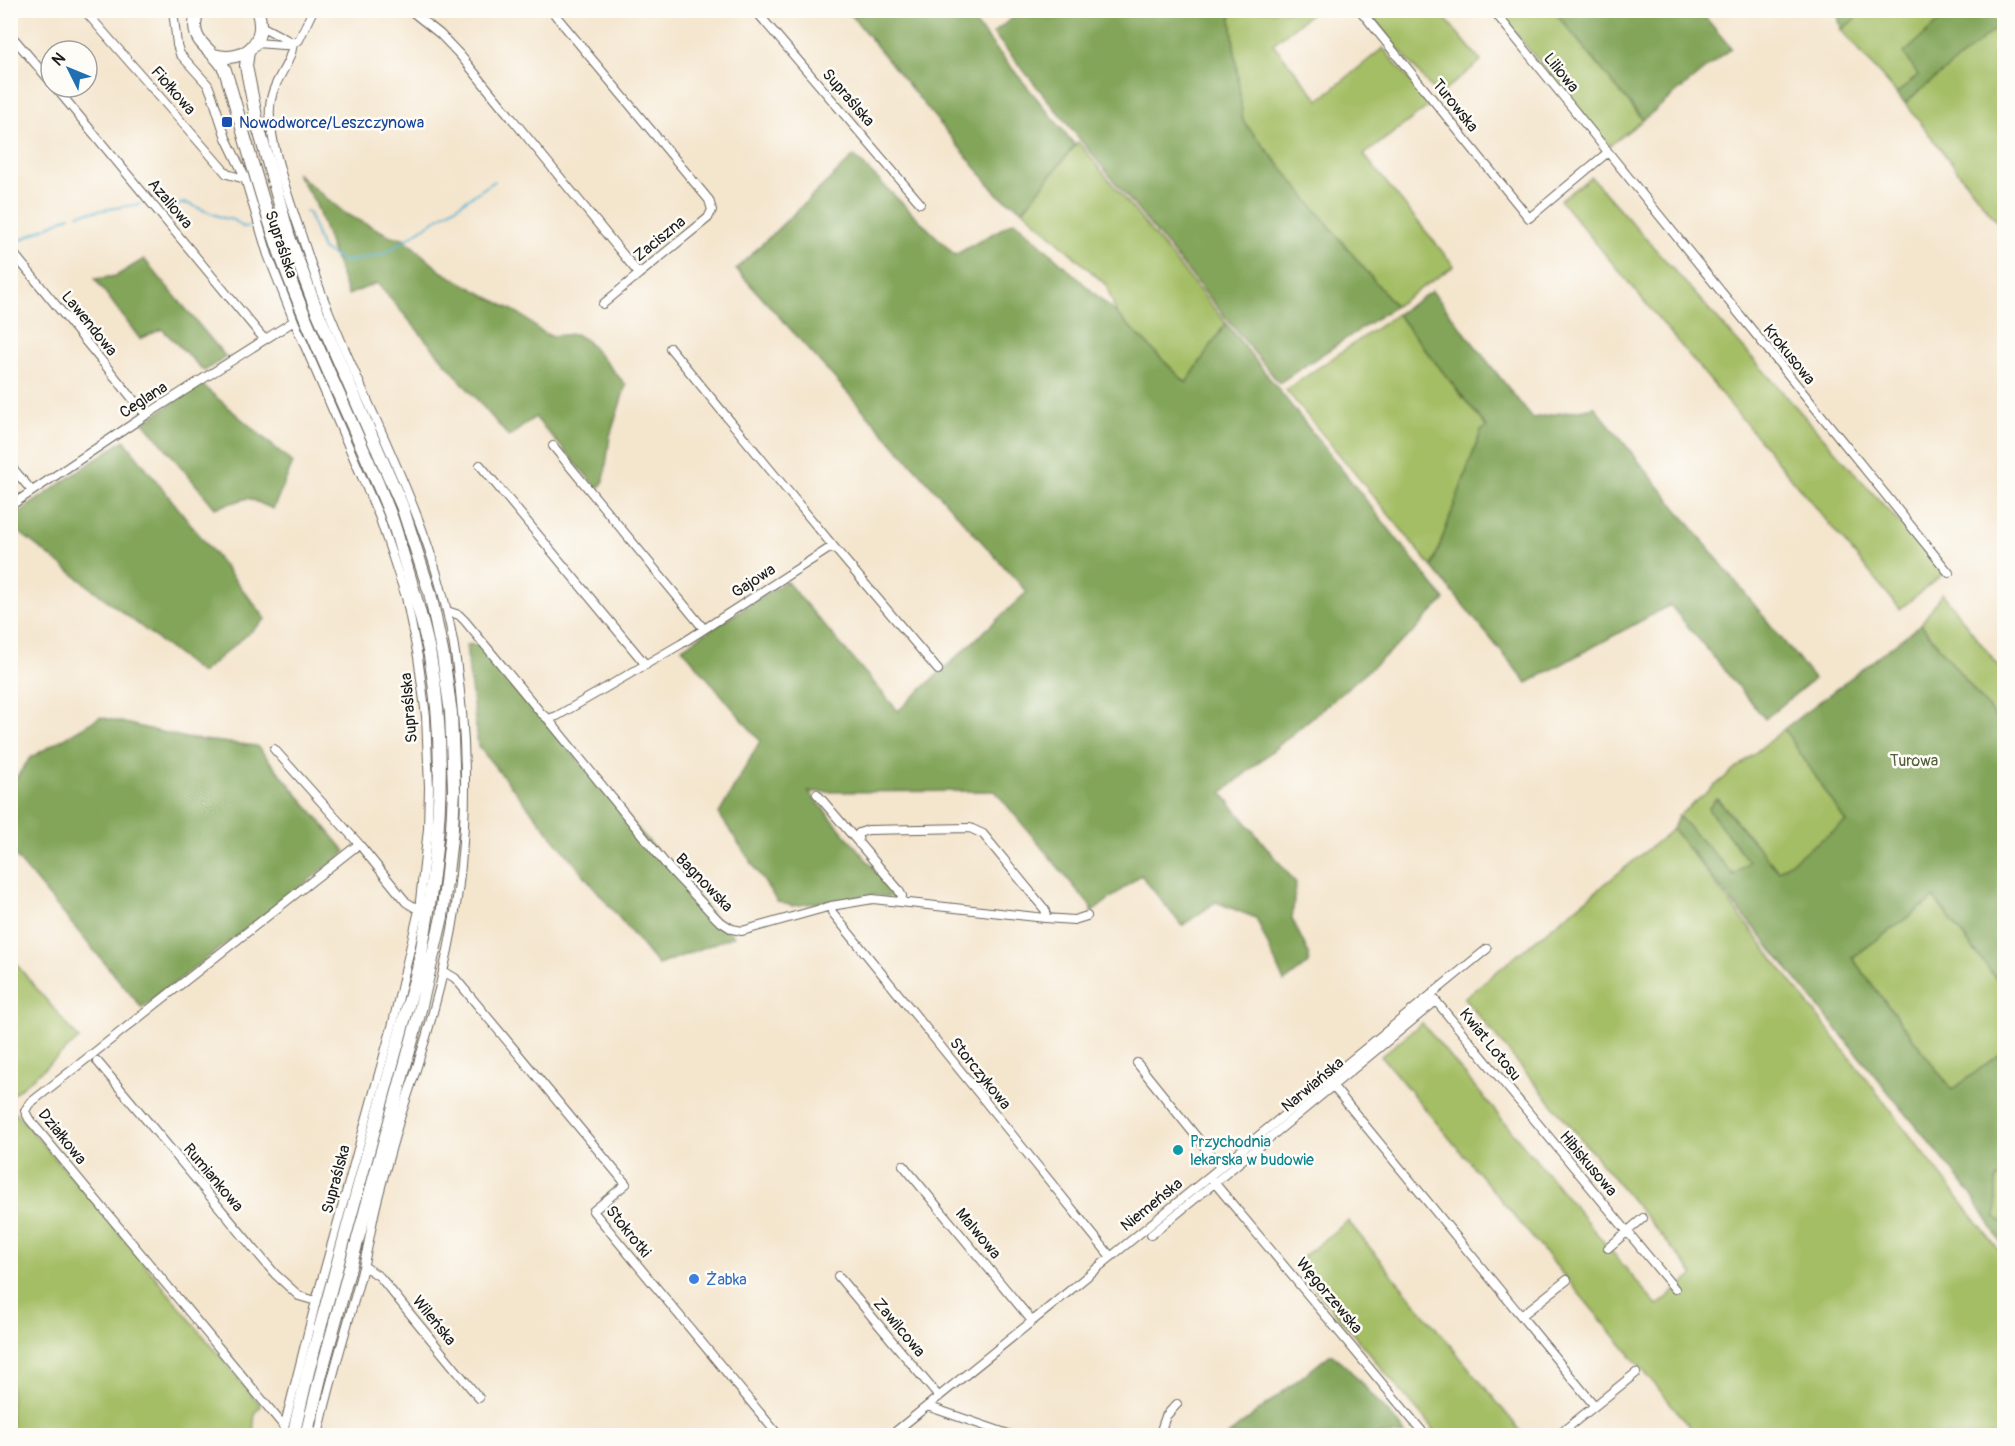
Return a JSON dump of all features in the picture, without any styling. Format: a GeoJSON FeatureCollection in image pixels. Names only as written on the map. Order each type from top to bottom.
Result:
{"type":"FeatureCollection","features":[{"type":"Feature","properties":{"kind":"main road"},"geometry":{"type":"LineString","coordinates":[[198,10],[195,18],[196,36],[225,70],[284,264],[302,311],[390,513],[416,597],[428,646],[437,714],[441,789],[439,829],[435,870],[422,947],[311,1360],[293,1436]]}},
{"type":"Feature","properties":{"kind":"main road"},"geometry":{"type":"LineString","coordinates":[[261,16],[246,66],[258,126],[289,237],[315,306],[402,506],[430,593],[444,656],[451,713],[454,790],[448,872],[430,971],[306,1436]]}},
{"type":"Feature","properties":{"kind":"main road"},"geometry":{"type":"LineString","coordinates":[[214,55],[231,58],[252,47]]}},
{"type":"Feature","properties":{"kind":"street","name":"Supraślska"},"geometry":{"type":"LineString","coordinates":[[173,10],[180,54],[208,85],[226,138],[245,179],[268,255],[294,321],[380,516],[406,597],[426,716],[428,829],[419,910],[393,1023],[316,1301],[282,1436]]}},
{"type":"Feature","properties":{"kind":"street","name":"Supraślska"},"geometry":{"type":"LineString","coordinates":[[313,10],[299,40],[293,43],[292,51],[273,86],[270,119],[281,170],[322,293],[414,503],[435,566],[456,657],[466,771],[465,831],[457,905],[443,971],[376,1207],[364,1266],[323,1410],[318,1436]]}},
{"type":"Feature","properties":{"kind":"street","name":"Zaciszna"},"geometry":{"type":"LineString","coordinates":[[410,10],[460,54],[639,274],[708,218],[712,210],[709,200],[551,10]]}},
{"type":"Feature","properties":{"kind":"street","name":"Supraślska"},"geometry":{"type":"LineString","coordinates":[[754,10],[920,203]]}},
{"type":"Feature","properties":{"kind":"street","name":"Turowska"},"geometry":{"type":"LineString","coordinates":[[1360,10],[1528,218],[1607,153]]}},
{"type":"Feature","properties":{"kind":"street","name":"Liliowa"},"geometry":{"type":"LineString","coordinates":[[1493,10],[1607,153]]}},
{"type":"Feature","properties":{"kind":"street","name":"Fiołkowa"},"geometry":{"type":"LineString","coordinates":[[85,11],[227,174],[245,179]]}},
{"type":"Feature","properties":{"kind":"street"},"geometry":{"type":"LineString","coordinates":[[261,16],[293,43]]}},
{"type":"Feature","properties":{"kind":"street"},"geometry":{"type":"LineString","coordinates":[[10,34],[39,68]]}},
{"type":"Feature","properties":{"kind":"street"},"geometry":{"type":"LineString","coordinates":[[252,47],[293,43]]}},
{"type":"Feature","properties":{"kind":"street","name":"Azaliowa"},"geometry":{"type":"LineString","coordinates":[[65,99],[264,339]]}},
{"type":"Feature","properties":{"kind":"street","name":"Krokusowa"},"geometry":{"type":"LineString","coordinates":[[1607,153],[1948,573]]}},
{"type":"Feature","properties":{"kind":"street","name":"Lawendowa"},"geometry":{"type":"LineString","coordinates":[[10,249],[146,415]]}},
{"type":"Feature","properties":{"kind":"street"},"geometry":{"type":"LineString","coordinates":[[603,304],[639,274]]}},
{"type":"Feature","properties":{"kind":"street","name":"Ceglana"},"geometry":{"type":"LineString","coordinates":[[10,506],[146,415],[294,321]]}},
{"type":"Feature","properties":{"kind":"street"},"geometry":{"type":"LineString","coordinates":[[670,348],[938,670]]}},
{"type":"Feature","properties":{"kind":"street"},"geometry":{"type":"LineString","coordinates":[[553,446],[704,629]]}},
{"type":"Feature","properties":{"kind":"street"},"geometry":{"type":"LineString","coordinates":[[10,465],[32,491]]}},
{"type":"Feature","properties":{"kind":"street"},"geometry":{"type":"LineString","coordinates":[[480,465],[645,665]]}},
{"type":"Feature","properties":{"kind":"street","name":"Gajowa"},"geometry":{"type":"LineString","coordinates":[[548,719],[645,665],[833,546]]}},
{"type":"Feature","properties":{"kind":"street","name":"Bagnowska"},"geometry":{"type":"LineString","coordinates":[[447,611],[453,611],[465,621],[669,868],[718,920],[732,929],[742,931],[831,906],[873,899],[1045,918],[1074,920],[1087,916]]}},
{"type":"Feature","properties":{"kind":"street"},"geometry":{"type":"LineString","coordinates":[[274,749],[359,844],[406,902],[419,910]]}},
{"type":"Feature","properties":{"kind":"street"},"geometry":{"type":"LineString","coordinates":[[817,794],[898,889],[902,896],[901,901]]}},
{"type":"Feature","properties":{"kind":"street"},"geometry":{"type":"LineString","coordinates":[[859,844],[859,834],[868,830],[970,828],[976,830],[983,834],[1046,911],[1045,918]]}},
{"type":"Feature","properties":{"kind":"street","name":"Działkowa"},"geometry":{"type":"LineString","coordinates":[[284,1425],[25,1112],[29,1104],[359,844]]}},
{"type":"Feature","properties":{"kind":"street","name":"Storczykowa"},"geometry":{"type":"LineString","coordinates":[[831,906],[832,912],[1111,1257]]}},
{"type":"Feature","properties":{"kind":"street","name":"Niemeńska"},"geometry":{"type":"LineString","coordinates":[[890,1436],[1220,1166],[1330,1082],[1433,998],[1487,949]]}},
{"type":"Feature","properties":{"kind":"street","name":"Stokrotki"},"geometry":{"type":"LineString","coordinates":[[443,971],[455,978],[626,1184],[593,1211],[779,1436]]}},
{"type":"Feature","properties":{"kind":"street","name":"Kwiat Lotosu"},"geometry":{"type":"LineString","coordinates":[[1433,998],[1528,1113]]}},
{"type":"Feature","properties":{"kind":"street","name":"Rumiankowa"},"geometry":{"type":"LineString","coordinates":[[97,1061],[275,1274],[299,1296],[316,1301]]}},
{"type":"Feature","properties":{"kind":"street"},"geometry":{"type":"LineString","coordinates":[[1137,1063],[1220,1166]]}},
{"type":"Feature","properties":{"kind":"street"},"geometry":{"type":"LineString","coordinates":[[1330,1082],[1594,1405]]}},
{"type":"Feature","properties":{"kind":"street","name":"Narwiańska"},"geometry":{"type":"LineString","coordinates":[[1151,1235],[1215,1183],[1330,1082]]}},
{"type":"Feature","properties":{"kind":"street","name":"Hibiskusowa"},"geometry":{"type":"LineString","coordinates":[[1528,1113],[1675,1289]]}},
{"type":"Feature","properties":{"kind":"street","name":"Malwowa"},"geometry":{"type":"LineString","coordinates":[[903,1165],[1032,1322]]}},
{"type":"Feature","properties":{"kind":"street","name":"Węgorzewska"},"geometry":{"type":"LineString","coordinates":[[1209,1176],[1426,1436]]}},
{"type":"Feature","properties":{"kind":"street"},"geometry":{"type":"LineString","coordinates":[[1608,1248],[1643,1218]]}},
{"type":"Feature","properties":{"kind":"street","name":"Wileńska"},"geometry":{"type":"LineString","coordinates":[[364,1266],[380,1277],[479,1398]]}},
{"type":"Feature","properties":{"kind":"street","name":"Zawilcowa"},"geometry":{"type":"LineString","coordinates":[[838,1276],[939,1397]]}},
{"type":"Feature","properties":{"kind":"street"},"geometry":{"type":"LineString","coordinates":[[1521,1316],[1567,1280]]}},
{"type":"Feature","properties":{"kind":"street"},"geometry":{"type":"LineString","coordinates":[[1557,1436],[1636,1373]]}},
{"type":"Feature","properties":{"kind":"street"},"geometry":{"type":"LineString","coordinates":[[1159,1436],[1166,1416],[1177,1404]]}},
{"type":"Feature","properties":{"kind":"street"},"geometry":{"type":"LineString","coordinates":[[927,1406],[1014,1436]]}},
{"type":"Feature","properties":{"kind":"green space"},"geometry":{"type":"Polygon","coordinates":[[[1837,10],[1865,10],[1865,11],[1841,30],[1837,10]]]}},
{"type":"Feature","properties":{"kind":"green space"},"geometry":{"type":"Polygon","coordinates":[[[848,11],[965,11],[1075,145],[1023,210],[998,195],[848,11]]]}},
{"type":"Feature","properties":{"kind":"green space"},"geometry":{"type":"Polygon","coordinates":[[[1021,11],[1230,11],[1243,121],[1395,306],[1279,383],[993,33],[1021,11]]]}},
{"type":"Feature","properties":{"kind":"green space"},"geometry":{"type":"Polygon","coordinates":[[[1230,11],[1314,11],[1273,44],[1319,100],[1383,48],[1430,105],[1364,155],[1454,266],[1395,306],[1243,121],[1230,11]]]}},
{"type":"Feature","properties":{"kind":"green space"},"geometry":{"type":"Polygon","coordinates":[[[1367,11],[1439,11],[1481,61],[1438,96],[1367,11]]]}},
{"type":"Feature","properties":{"kind":"green space"},"geometry":{"type":"Polygon","coordinates":[[[1497,11],[1554,11],[1643,120],[1609,146],[1497,11]]]}},
{"type":"Feature","properties":{"kind":"green space"},"geometry":{"type":"Polygon","coordinates":[[[1554,11],[1700,11],[1731,48],[1643,120],[1554,11]]]}},
{"type":"Feature","properties":{"kind":"green space"},"geometry":{"type":"Polygon","coordinates":[[[1865,11],[2004,11],[2004,231],[1905,103],[1841,30],[1865,11]]]}},
{"type":"Feature","properties":{"kind":"green space"},"geometry":{"type":"Polygon","coordinates":[[[1951,11],[2004,11],[2004,22],[1905,103],[1896,94],[1918,75],[1904,53],[1951,11]]]}},
{"type":"Feature","properties":{"kind":"green space"},"geometry":{"type":"Polygon","coordinates":[[[1078,142],[1226,323],[1186,383],[1117,314],[1106,285],[1023,210],[1078,142]]]}},
{"type":"Feature","properties":{"kind":"green space"},"geometry":{"type":"Polygon","coordinates":[[[854,156],[955,255],[1015,221],[1117,314],[1186,383],[1226,323],[1445,600],[1415,631],[1222,793],[1296,883],[1292,919],[1309,954],[1309,963],[1284,982],[1256,918],[1216,902],[1182,926],[1141,875],[1091,913],[1091,907],[995,791],[809,792],[899,898],[872,895],[792,906],[777,901],[719,814],[760,741],[682,648],[786,581],[898,711],[1027,592],[736,269],[854,156]]]}},
{"type":"Feature","properties":{"kind":"green space"},"geometry":{"type":"Polygon","coordinates":[[[296,173],[346,214],[391,236],[403,238],[442,272],[520,314],[539,330],[550,336],[575,334],[585,339],[626,385],[610,436],[604,481],[598,489],[535,417],[509,437],[377,283],[348,295],[315,202],[296,173]]]}},
{"type":"Feature","properties":{"kind":"green space"},"geometry":{"type":"Polygon","coordinates":[[[1591,177],[1944,573],[1900,609],[1560,200],[1591,177]]]}},
{"type":"Feature","properties":{"kind":"green space"},"geometry":{"type":"Polygon","coordinates":[[[144,259],[226,357],[204,371],[162,329],[140,339],[95,279],[116,276],[144,259]]]}},
{"type":"Feature","properties":{"kind":"green space"},"geometry":{"type":"Polygon","coordinates":[[[1432,291],[1532,418],[1595,407],[1814,679],[1765,719],[1670,605],[1527,683],[1432,567],[1481,431],[1487,427],[1397,314],[1432,291]]]}},
{"type":"Feature","properties":{"kind":"green space"},"geometry":{"type":"Polygon","coordinates":[[[1397,314],[1487,428],[1481,431],[1432,567],[1286,390],[1397,314]]]}},
{"type":"Feature","properties":{"kind":"green space"},"geometry":{"type":"Polygon","coordinates":[[[201,384],[293,463],[273,509],[248,498],[215,508],[144,422],[201,384]]]}},
{"type":"Feature","properties":{"kind":"green space"},"geometry":{"type":"Polygon","coordinates":[[[124,440],[266,619],[201,673],[11,526],[11,518],[124,440]]]}},
{"type":"Feature","properties":{"kind":"green space"},"geometry":{"type":"Polygon","coordinates":[[[1942,593],[2004,673],[2004,728],[1921,624],[1942,593]]]}},
{"type":"Feature","properties":{"kind":"green space","name":"Turowa"},"geometry":{"type":"Polygon","coordinates":[[[1921,624],[2004,728],[2004,982],[1998,981],[1934,898],[1852,958],[1952,1090],[2004,1051],[2004,1174],[1996,1179],[1996,1217],[2004,1224],[2004,1248],[1970,1192],[1673,829],[1678,816],[1734,875],[1749,862],[1708,809],[1716,798],[1778,871],[1846,822],[1784,729],[1921,624]]]}},
{"type":"Feature","properties":{"kind":"green space"},"geometry":{"type":"Polygon","coordinates":[[[478,644],[721,925],[734,936],[658,965],[478,746],[466,645],[478,644]]]}},
{"type":"Feature","properties":{"kind":"green space"},"geometry":{"type":"Polygon","coordinates":[[[100,717],[186,738],[257,746],[346,852],[142,1008],[11,851],[11,785],[30,758],[100,717]]]}},
{"type":"Feature","properties":{"kind":"green space"},"geometry":{"type":"Polygon","coordinates":[[[1784,729],[1846,822],[1778,871],[1717,798],[1708,809],[1749,862],[1734,875],[1678,816],[1784,729]]]}},
{"type":"Feature","properties":{"kind":"green space"},"geometry":{"type":"Polygon","coordinates":[[[1673,829],[2004,1257],[2004,1435],[1697,1435],[1381,1056],[1422,1023],[1657,1306],[1694,1275],[1464,998],[1673,829]]]}},
{"type":"Feature","properties":{"kind":"green space"},"geometry":{"type":"Polygon","coordinates":[[[1934,898],[1997,980],[2004,982],[2004,1051],[1952,1090],[1852,958],[1934,898]]]}},
{"type":"Feature","properties":{"kind":"green space"},"geometry":{"type":"Polygon","coordinates":[[[11,958],[79,1039],[10,1096],[11,958]]]}},
{"type":"Feature","properties":{"kind":"green space"},"geometry":{"type":"Polygon","coordinates":[[[10,1106],[105,1216],[261,1406],[255,1412],[253,1435],[11,1435],[10,1106]]]}},
{"type":"Feature","properties":{"kind":"green space"},"geometry":{"type":"Polygon","coordinates":[[[2004,1174],[2004,1224],[1996,1217],[1996,1179],[2004,1174]]]}},
{"type":"Feature","properties":{"kind":"green space"},"geometry":{"type":"Polygon","coordinates":[[[1348,1221],[1524,1435],[1438,1435],[1294,1264],[1348,1221]]]}},
{"type":"Feature","properties":{"kind":"green space"},"geometry":{"type":"Polygon","coordinates":[[[1331,1354],[1345,1365],[1401,1427],[1405,1435],[1228,1435],[1331,1354]]]}},
{"type":"Feature","properties":{"kind":"waterway"},"geometry":{"type":"LineString","coordinates":[[305,212],[309,214],[322,249],[345,262],[384,254],[495,181]]}},
{"type":"Feature","properties":{"kind":"waterway"},"geometry":{"type":"LineString","coordinates":[[166,207],[186,203],[234,220],[243,227],[252,226]]}},
{"type":"Feature","properties":{"kind":"waterway"},"geometry":{"type":"LineString","coordinates":[[78,214],[140,204]]}},
{"type":"Feature","properties":{"kind":"waterway"},"geometry":{"type":"LineString","coordinates":[[10,245],[70,216]]}},
{"type":"Feature","properties":{"kind":"place","name":"Nowodworce/Leszczynowa"},"geometry":{"type":"Point","coordinates":[227,122]}},
{"type":"Feature","properties":{"kind":"place","name":"Przychodnia lekarska w budowie"},"geometry":{"type":"Point","coordinates":[1178,1150]}},
{"type":"Feature","properties":{"kind":"place","name":"Żabka"},"geometry":{"type":"Point","coordinates":[694,1279]}}]}
